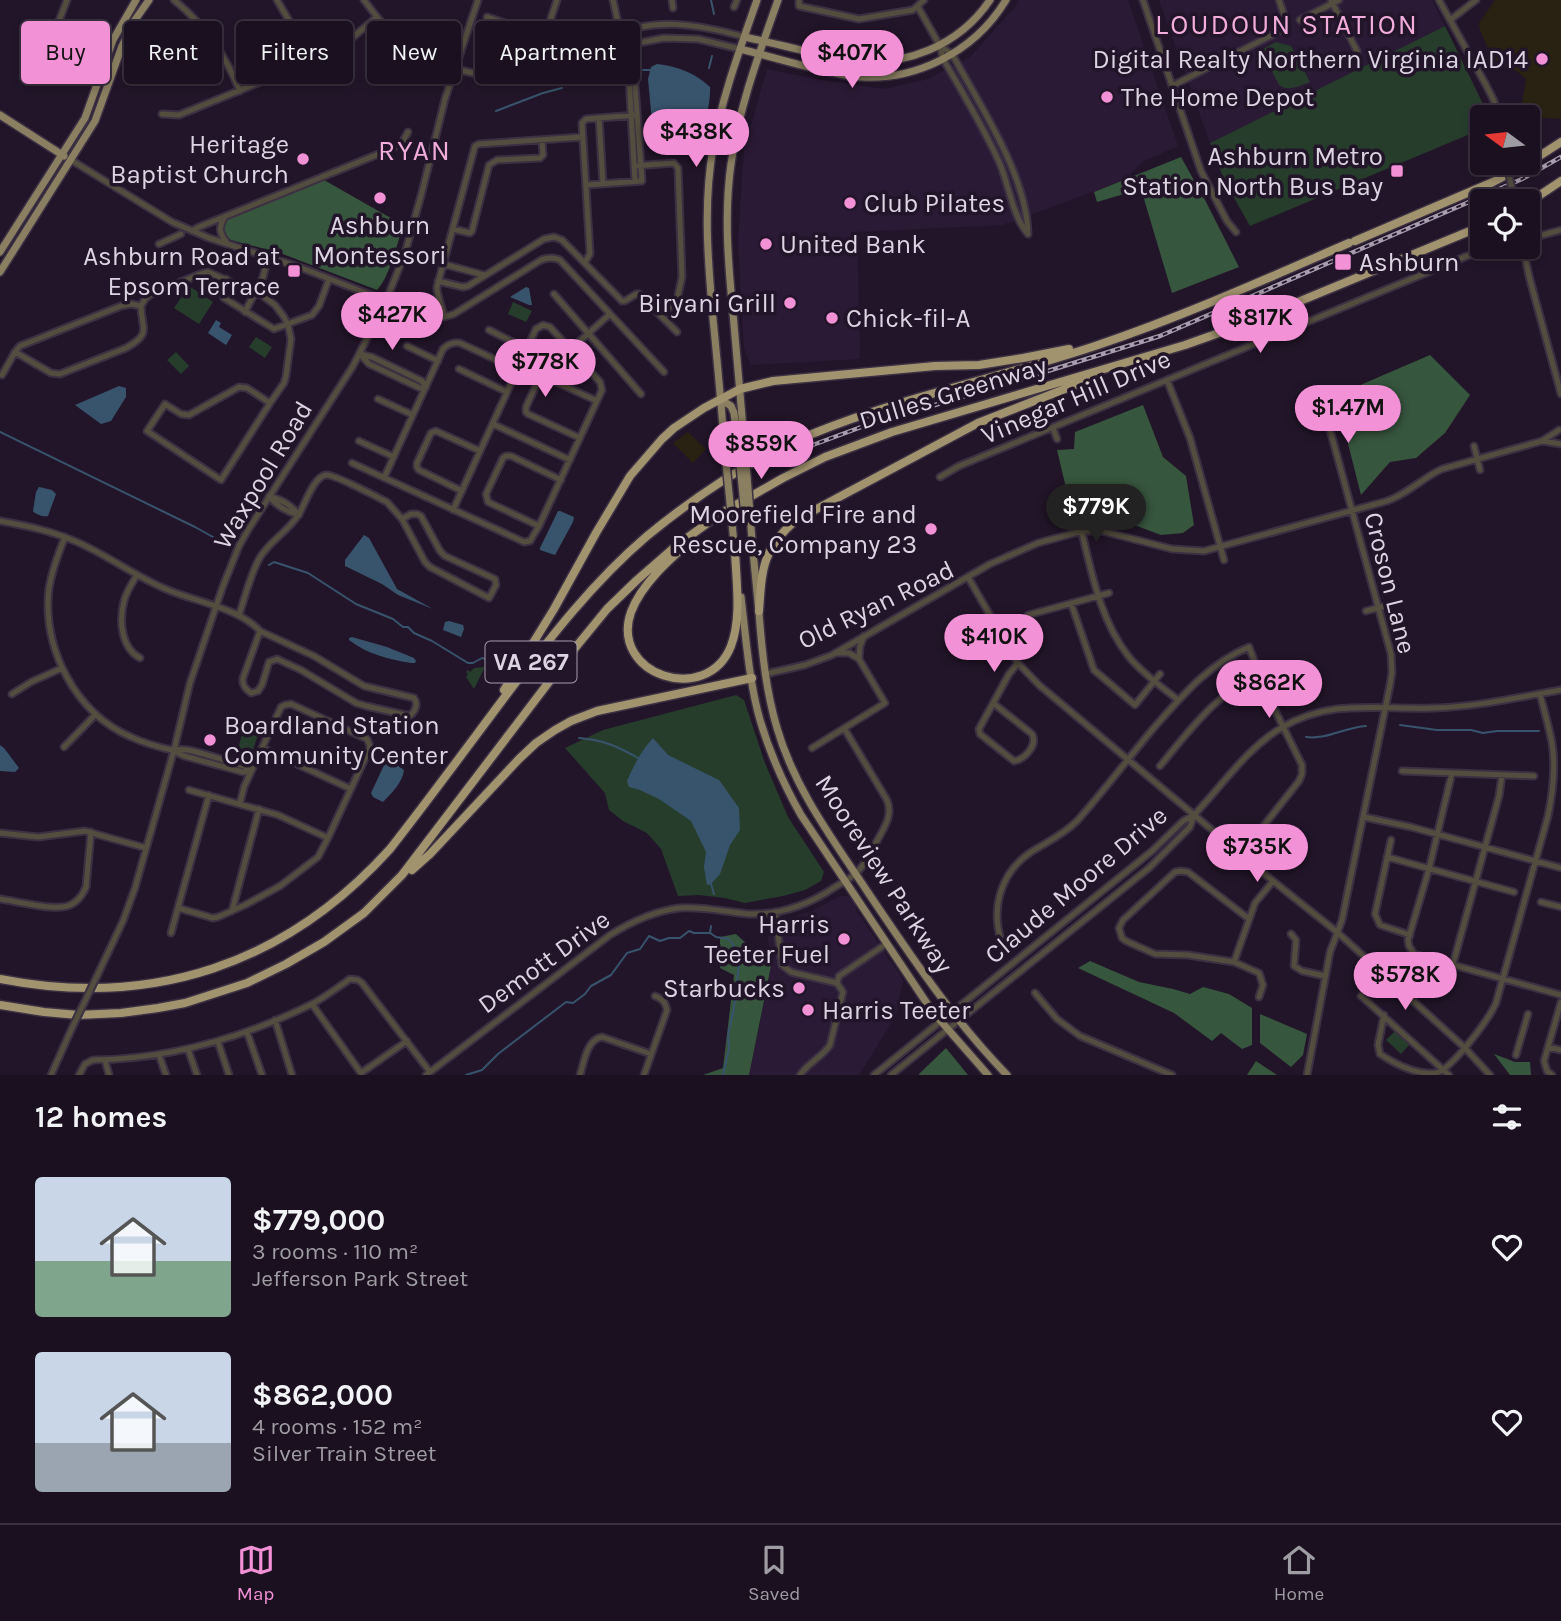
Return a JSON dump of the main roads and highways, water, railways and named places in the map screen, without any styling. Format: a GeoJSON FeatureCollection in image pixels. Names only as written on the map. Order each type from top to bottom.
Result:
{"type":"FeatureCollection","features":[{"type":"Feature","properties":{"kind":"highway","name":"Dulles Greenway"},"geometry":{"type":"LineString","coordinates":[[0,979],[59,988],[153,984],[201,973],[233,961],[296,930],[330,906],[371,870],[542,648],[582,600],[623,558],[691,501],[783,447],[813,433],[884,408],[1100,344],[1170,319],[1493,182],[1561,142]]}},
{"type":"Feature","properties":{"kind":"highway"},"geometry":{"type":"LineString","coordinates":[[1540,195],[1561,181]]}},
{"type":"Feature","properties":{"kind":"highway","name":"Dulles Greenway"},"geometry":{"type":"LineString","coordinates":[[0,1005],[58,1014],[88,1014],[138,1012],[186,1003],[247,983],[286,964],[336,934],[378,899],[425,848],[607,609],[676,546],[720,514],[793,472],[892,432],[1148,357],[1247,323],[1470,231]]}},
{"type":"Feature","properties":{"kind":"highway"},"geometry":{"type":"LineString","coordinates":[[480,730],[554,609],[630,476],[650,451],[674,428],[704,408],[740,389],[773,381],[935,366],[979,365],[1100,344]]}},
{"type":"Feature","properties":{"kind":"highway"},"geometry":{"type":"LineString","coordinates":[[759,611],[761,578],[770,550],[776,539],[796,520],[978,423],[1148,357]]}},
{"type":"Feature","properties":{"kind":"highway"},"geometry":{"type":"LineString","coordinates":[[720,514],[665,565],[642,592],[633,608],[629,626],[631,645],[650,670],[676,679],[694,678],[714,668],[727,654],[732,644],[736,618],[735,550]]}},
{"type":"Feature","properties":{"kind":"highway"},"geometry":{"type":"LineString","coordinates":[[378,899],[429,855],[519,759],[555,730],[597,711],[752,678]]}},
{"type":"Feature","properties":{"kind":"main road"},"geometry":{"type":"LineString","coordinates":[[0,252],[85,118],[113,40],[136,0]]}},
{"type":"Feature","properties":{"kind":"main road"},"geometry":{"type":"LineString","coordinates":[[0,272],[95,121],[122,46],[149,0]]}},
{"type":"Feature","properties":{"kind":"main road","name":"Mooreview Parkway"},"geometry":{"type":"LineString","coordinates":[[757,0],[718,122],[710,168],[707,213],[708,261],[732,523],[745,636],[760,718],[778,771],[801,815],[886,944],[941,1021],[988,1075]]}},
{"type":"Feature","properties":{"kind":"main road"},"geometry":{"type":"LineString","coordinates":[[742,453],[740,389],[728,255],[728,191],[739,120],[778,0]]}},
{"type":"Feature","properties":{"kind":"main road"},"geometry":{"type":"LineString","coordinates":[[744,37],[846,60],[894,60],[940,46],[969,25],[990,0]]}},
{"type":"Feature","properties":{"kind":"main road"},"geometry":{"type":"LineString","coordinates":[[740,49],[835,73],[866,77],[907,72],[962,49],[997,15],[1006,0]]}},
{"type":"Feature","properties":{"kind":"main road"},"geometry":{"type":"LineString","coordinates":[[0,116],[71,160]]}},
{"type":"Feature","properties":{"kind":"main road"},"geometry":{"type":"LineString","coordinates":[[720,400],[731,406],[734,413],[742,453]]}},
{"type":"Feature","properties":{"kind":"main road","name":"Mooreview Parkway"},"geometry":{"type":"LineString","coordinates":[[742,453],[765,674],[771,707],[793,772],[809,803],[951,1013],[1007,1075]]}},
{"type":"Feature","properties":{"kind":"main road","name":"Old Ryan Road"},"geometry":{"type":"LineString","coordinates":[[752,678],[765,674]]}},
{"type":"Feature","properties":{"kind":"water"},"geometry":{"type":"Polygon","coordinates":[[[657,64],[685,71],[710,87],[704,129],[700,136],[691,142],[665,146],[654,143],[648,79],[651,67],[657,64]]]}},
{"type":"Feature","properties":{"kind":"water"},"geometry":{"type":"Polygon","coordinates":[[[526,287],[529,288],[532,305],[510,297],[526,287]]]}},
{"type":"Feature","properties":{"kind":"water"},"geometry":{"type":"Polygon","coordinates":[[[216,320],[221,323],[219,327],[232,335],[226,345],[208,333],[216,320]]]}},
{"type":"Feature","properties":{"kind":"water"},"geometry":{"type":"Polygon","coordinates":[[[119,386],[126,388],[126,397],[111,421],[101,424],[75,405],[119,386]]]}},
{"type":"Feature","properties":{"kind":"water"},"geometry":{"type":"Polygon","coordinates":[[[39,487],[52,490],[56,494],[48,516],[33,511],[39,487]]]}},
{"type":"Feature","properties":{"kind":"water"},"geometry":{"type":"Polygon","coordinates":[[[558,511],[574,517],[555,555],[540,548],[558,511]]]}},
{"type":"Feature","properties":{"kind":"water"},"geometry":{"type":"Polygon","coordinates":[[[364,535],[369,538],[397,589],[433,609],[398,595],[345,566],[345,560],[364,535]]]}},
{"type":"Feature","properties":{"kind":"water"},"geometry":{"type":"Polygon","coordinates":[[[445,622],[463,625],[461,637],[443,630],[445,622]]]}},
{"type":"Feature","properties":{"kind":"water"},"geometry":{"type":"Polygon","coordinates":[[[352,637],[387,647],[416,661],[411,663],[378,655],[349,640],[352,637]]]}},
{"type":"Feature","properties":{"kind":"water"},"geometry":{"type":"Polygon","coordinates":[[[653,738],[668,755],[719,780],[739,808],[740,830],[730,845],[720,874],[711,884],[707,885],[704,867],[706,852],[691,821],[659,799],[629,787],[627,781],[632,769],[653,738]]]}},
{"type":"Feature","properties":{"kind":"water"},"geometry":{"type":"Polygon","coordinates":[[[0,745],[19,768],[15,772],[0,771],[0,745]]]}},
{"type":"Feature","properties":{"kind":"water"},"geometry":{"type":"Polygon","coordinates":[[[388,759],[404,770],[399,783],[383,802],[371,793],[388,759]]]}},
{"type":"Feature","properties":{"kind":"waterway"},"geometry":{"type":"LineString","coordinates":[[711,0],[714,14]]}},
{"type":"Feature","properties":{"kind":"waterway"},"geometry":{"type":"LineString","coordinates":[[709,68],[712,56]]}},
{"type":"Feature","properties":{"kind":"waterway"},"geometry":{"type":"LineString","coordinates":[[643,70],[650,70]]}},
{"type":"Feature","properties":{"kind":"waterway"},"geometry":{"type":"LineString","coordinates":[[496,111],[562,88]]}},
{"type":"Feature","properties":{"kind":"waterway"},"geometry":{"type":"LineString","coordinates":[[0,432],[222,542]]}},
{"type":"Feature","properties":{"kind":"waterway"},"geometry":{"type":"LineString","coordinates":[[269,565],[274,562],[308,573],[356,604],[393,619],[468,663],[487,659],[491,665],[488,677],[495,680]]}},
{"type":"Feature","properties":{"kind":"waterway"},"geometry":{"type":"LineString","coordinates":[[1400,725],[1483,733],[1539,731]]}},
{"type":"Feature","properties":{"kind":"waterway"},"geometry":{"type":"LineString","coordinates":[[1306,737],[1321,737],[1366,726]]}},
{"type":"Feature","properties":{"kind":"waterway"},"geometry":{"type":"LineString","coordinates":[[579,738],[610,744],[638,758]]}},
{"type":"Feature","properties":{"kind":"waterway"},"geometry":{"type":"LineString","coordinates":[[711,884],[714,894]]}},
{"type":"Feature","properties":{"kind":"waterway"},"geometry":{"type":"LineString","coordinates":[[466,1075],[482,1070],[498,1054],[566,1002],[573,1003],[591,986],[611,975],[627,953],[640,949],[649,936],[660,941],[680,938],[689,931],[710,933],[711,926]]}},
{"type":"Feature","properties":{"kind":"waterway"},"geometry":{"type":"LineString","coordinates":[[710,933],[729,939],[740,954],[728,1035],[729,1049],[723,1075]]}},
{"type":"Feature","properties":{"kind":"railway"},"geometry":{"type":"LineString","coordinates":[[783,459],[864,426],[1160,336],[1522,179],[1561,157]]}},
{"type":"Feature","properties":{"kind":"place","name":"Digital Realty Northern Virginia IAD14"},"geometry":{"type":"Point","coordinates":[1542,59]}},
{"type":"Feature","properties":{"kind":"place","name":"The Home Depot"},"geometry":{"type":"Point","coordinates":[1107,97]}},
{"type":"Feature","properties":{"kind":"place","name":"Heritage Baptist Church"},"geometry":{"type":"Point","coordinates":[303,159]}},
{"type":"Feature","properties":{"kind":"place","name":"Ashburn Metro Station North Bus Bay"},"geometry":{"type":"Point","coordinates":[1397,171]}},
{"type":"Feature","properties":{"kind":"place","name":"Ashburn Montessori"},"geometry":{"type":"Point","coordinates":[380,198]}},
{"type":"Feature","properties":{"kind":"place","name":"Club Pilates"},"geometry":{"type":"Point","coordinates":[850,203]}},
{"type":"Feature","properties":{"kind":"place","name":"United Bank"},"geometry":{"type":"Point","coordinates":[766,244]}},
{"type":"Feature","properties":{"kind":"place","name":"Ashburn"},"geometry":{"type":"Point","coordinates":[1343,262]}},
{"type":"Feature","properties":{"kind":"place","name":"Ashburn Road at Epsom Terrace"},"geometry":{"type":"Point","coordinates":[294,271]}},
{"type":"Feature","properties":{"kind":"place","name":"Biryani Grill"},"geometry":{"type":"Point","coordinates":[790,303]}},
{"type":"Feature","properties":{"kind":"place","name":"Chick-fil-A"},"geometry":{"type":"Point","coordinates":[832,318]}},
{"type":"Feature","properties":{"kind":"place","name":"Moorefield Fire and Rescue, Company 23"},"geometry":{"type":"Point","coordinates":[931,529]}},
{"type":"Feature","properties":{"kind":"place","name":"Boardland Station Community Center"},"geometry":{"type":"Point","coordinates":[210,740]}},
{"type":"Feature","properties":{"kind":"place","name":"Harris Teeter Fuel"},"geometry":{"type":"Point","coordinates":[844,939]}},
{"type":"Feature","properties":{"kind":"place","name":"Starbucks"},"geometry":{"type":"Point","coordinates":[799,988]}},
{"type":"Feature","properties":{"kind":"place","name":"Harris Teeter"},"geometry":{"type":"Point","coordinates":[808,1010]}},
{"type":"Feature","properties":{"kind":"district","name":"LOUDOUN STATION"},"geometry":{"type":"Point","coordinates":[1287,24]}},
{"type":"Feature","properties":{"kind":"district","name":"RYAN"},"geometry":{"type":"Point","coordinates":[415,150]}}]}
